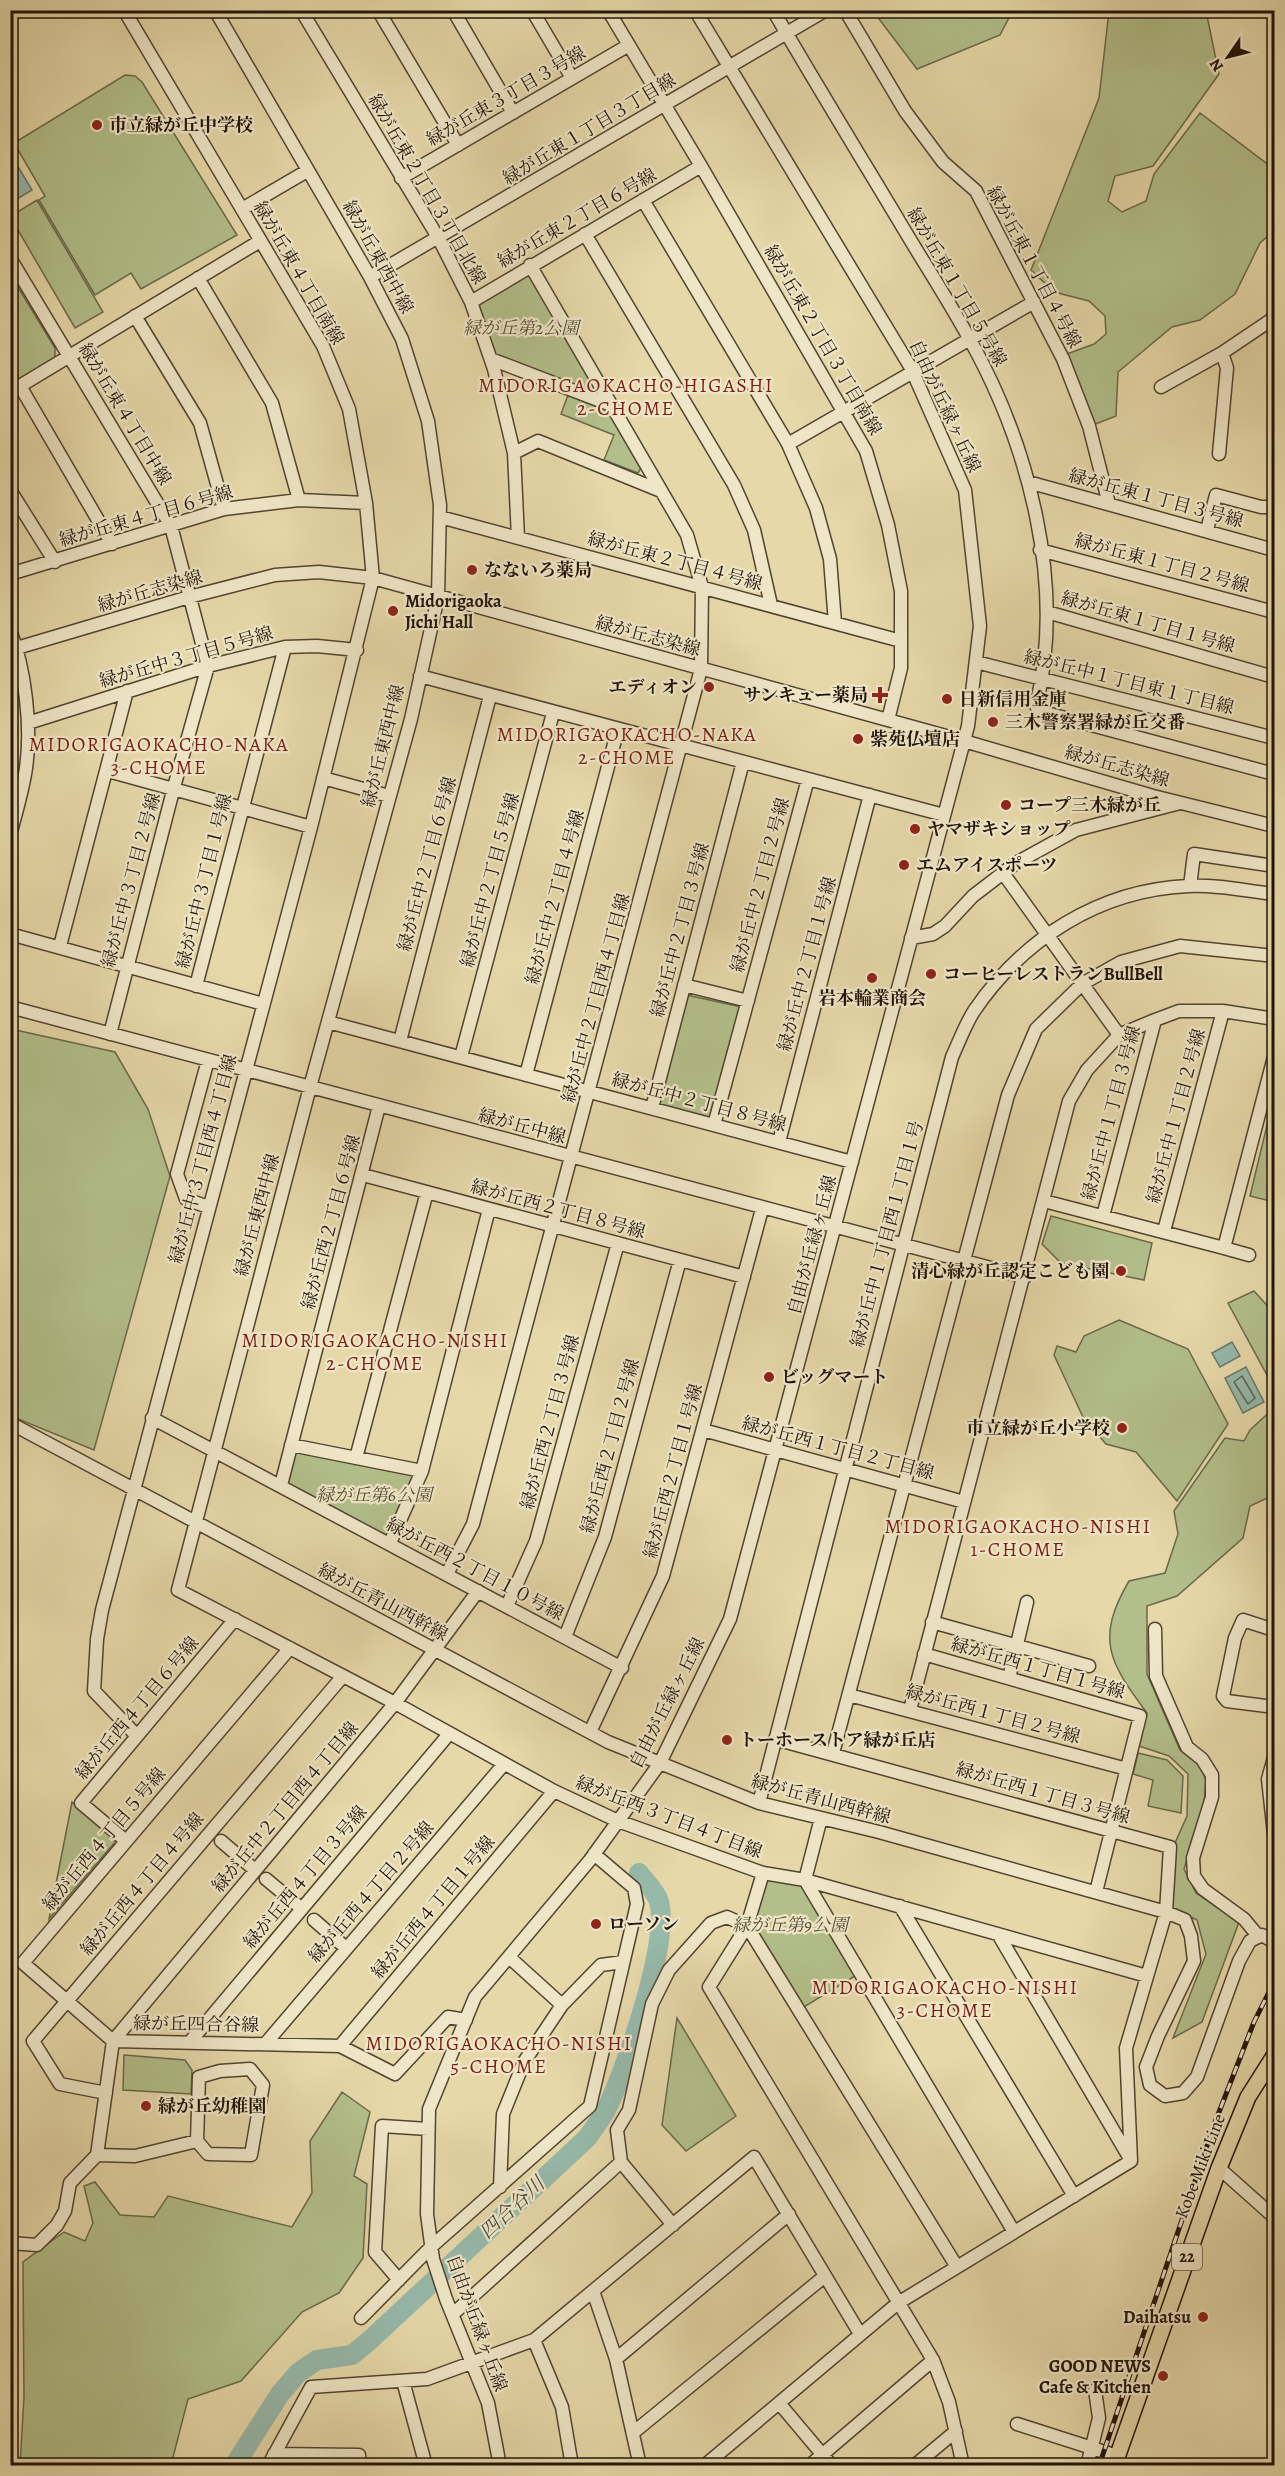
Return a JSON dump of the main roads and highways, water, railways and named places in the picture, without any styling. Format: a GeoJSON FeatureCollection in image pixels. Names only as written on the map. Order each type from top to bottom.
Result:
{"type":"FeatureCollection","features":[{"type":"Feature","properties":{"kind":"main road","name":"Kobe Miki Line"},"geometry":{"type":"LineString","coordinates":[[1116,2461],[1219,2168],[1248,2097],[1275,2056]]}},
{"type":"Feature","properties":{"kind":"water"},"geometry":{"type":"Polygon","coordinates":[[[11,155],[32,190],[12,202],[10,200],[11,155]]]}},
{"type":"Feature","properties":{"kind":"water"},"geometry":{"type":"Polygon","coordinates":[[[1232,1342],[1240,1356],[1220,1367],[1212,1353],[1232,1342]]]}},
{"type":"Feature","properties":{"kind":"water"},"geometry":{"type":"Polygon","coordinates":[[[1246,1367],[1264,1402],[1243,1413],[1225,1378],[1246,1367]]]}},
{"type":"Feature","properties":{"kind":"water"},"geometry":{"type":"Polygon","coordinates":[[[11,1737],[15,1835],[11,1844],[11,1737]]]}},
{"type":"Feature","properties":{"kind":"waterway","name":"四合谷川"},"geometry":{"type":"LineString","coordinates":[[234,2466],[280,2394],[298,2373],[317,2360],[352,2355],[369,2341],[587,2138],[600,2119],[625,2065],[645,2003],[659,1942],[661,1917],[658,1899],[639,1873]]}},
{"type":"Feature","properties":{"kind":"railway"},"geometry":{"type":"LineString","coordinates":[[1099,2466],[1214,2125],[1254,2022],[1274,1982]]}},
{"type":"Feature","properties":{"kind":"place","name":"市立緑が丘中学校"},"geometry":{"type":"Point","coordinates":[97,125]}},
{"type":"Feature","properties":{"kind":"place","name":"なないろ薬局"},"geometry":{"type":"Point","coordinates":[472,570]}},
{"type":"Feature","properties":{"kind":"place","name":"Midorigaoka Jichi Hall"},"geometry":{"type":"Point","coordinates":[393,611]}},
{"type":"Feature","properties":{"kind":"place","name":"エディオン"},"geometry":{"type":"Point","coordinates":[709,687]}},
{"type":"Feature","properties":{"kind":"place","name":"サンキュー薬局"},"geometry":{"type":"Point","coordinates":[880,695]}},
{"type":"Feature","properties":{"kind":"place","name":"日新信用金庫"},"geometry":{"type":"Point","coordinates":[947,699]}},
{"type":"Feature","properties":{"kind":"place","name":"三木警察署緑が丘交番"},"geometry":{"type":"Point","coordinates":[993,722]}},
{"type":"Feature","properties":{"kind":"place","name":"紫苑仏壇店"},"geometry":{"type":"Point","coordinates":[858,739]}},
{"type":"Feature","properties":{"kind":"place","name":"コープ三木緑が丘"},"geometry":{"type":"Point","coordinates":[1006,805]}},
{"type":"Feature","properties":{"kind":"place","name":"ヤマザキショップ"},"geometry":{"type":"Point","coordinates":[915,829]}},
{"type":"Feature","properties":{"kind":"place","name":"エムアイスポーツ"},"geometry":{"type":"Point","coordinates":[904,865]}},
{"type":"Feature","properties":{"kind":"place","name":"コーヒーレストランBullBell"},"geometry":{"type":"Point","coordinates":[931,974]}},
{"type":"Feature","properties":{"kind":"place","name":"岩本輪業商会"},"geometry":{"type":"Point","coordinates":[872,978]}},
{"type":"Feature","properties":{"kind":"place","name":"清心緑が丘認定こども園"},"geometry":{"type":"Point","coordinates":[1121,1271]}},
{"type":"Feature","properties":{"kind":"place","name":"ビッグマート"},"geometry":{"type":"Point","coordinates":[769,1377]}},
{"type":"Feature","properties":{"kind":"place","name":"市立緑が丘小学校"},"geometry":{"type":"Point","coordinates":[1122,1428]}},
{"type":"Feature","properties":{"kind":"place","name":"トーホーストア緑が丘店"},"geometry":{"type":"Point","coordinates":[727,1740]}},
{"type":"Feature","properties":{"kind":"place","name":"ローソン"},"geometry":{"type":"Point","coordinates":[596,1924]}},
{"type":"Feature","properties":{"kind":"place","name":"緑が丘幼稚園"},"geometry":{"type":"Point","coordinates":[146,2106]}},
{"type":"Feature","properties":{"kind":"place","name":"Daihatsu"},"geometry":{"type":"Point","coordinates":[1203,2317]}},
{"type":"Feature","properties":{"kind":"place","name":"GOOD NEWS Cafe & Kitchen"},"geometry":{"type":"Point","coordinates":[1163,2376]}},
{"type":"Feature","properties":{"kind":"district","name":"MIDORIGAOKACHO-HIGASHI 2-CHOME"},"geometry":{"type":"Point","coordinates":[626,396]}},
{"type":"Feature","properties":{"kind":"district","name":"MIDORIGAOKACHO-NAKA 2-CHOME"},"geometry":{"type":"Point","coordinates":[627,746]}},
{"type":"Feature","properties":{"kind":"district","name":"MIDORIGAOKACHO-NAKA 3-CHOME"},"geometry":{"type":"Point","coordinates":[159,756]}},
{"type":"Feature","properties":{"kind":"district","name":"MIDORIGAOKACHO-NISHI 2-CHOME"},"geometry":{"type":"Point","coordinates":[375,1352]}},
{"type":"Feature","properties":{"kind":"district","name":"MIDORIGAOKACHO-NISHI 1-CHOME"},"geometry":{"type":"Point","coordinates":[1018,1538]}},
{"type":"Feature","properties":{"kind":"district","name":"MIDORIGAOKACHO-NISHI 3-CHOME"},"geometry":{"type":"Point","coordinates":[945,1998]}},
{"type":"Feature","properties":{"kind":"district","name":"MIDORIGAOKACHO-NISHI 5-CHOME"},"geometry":{"type":"Point","coordinates":[499,2054]}},
{"type":"Feature","properties":{"kind":"park label","name":"緑が丘第2公園"},"geometry":{"type":"Point","coordinates":[521,328]}},
{"type":"Feature","properties":{"kind":"park label","name":"緑が丘第6公園"},"geometry":{"type":"Point","coordinates":[374,1495]}},
{"type":"Feature","properties":{"kind":"park label","name":"緑が丘第9公園"},"geometry":{"type":"Point","coordinates":[790,1925]}}]}
